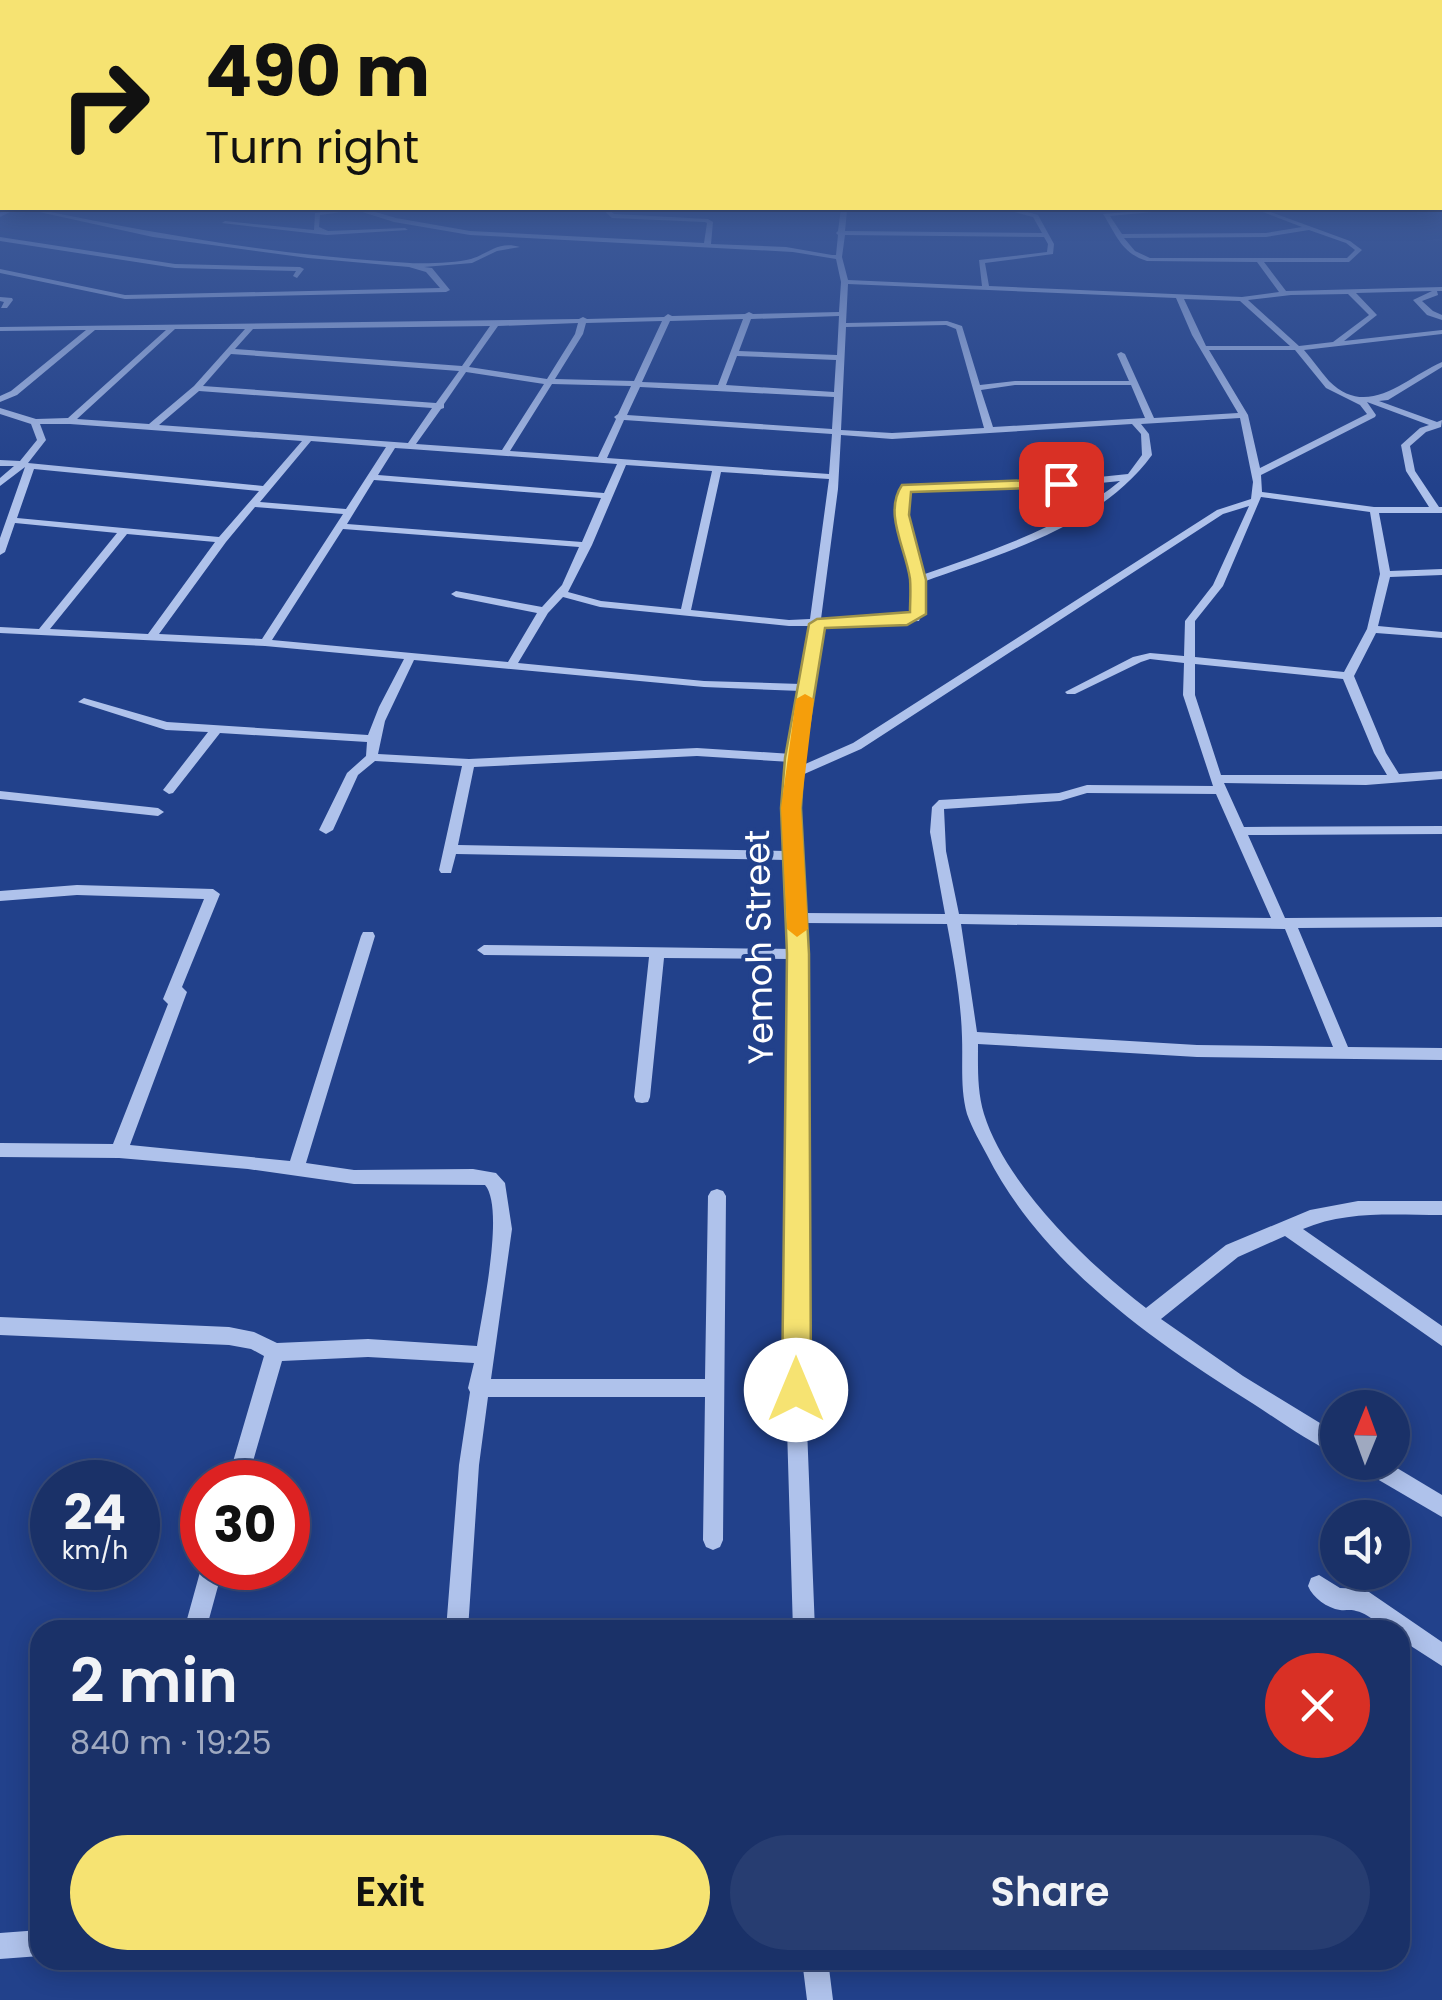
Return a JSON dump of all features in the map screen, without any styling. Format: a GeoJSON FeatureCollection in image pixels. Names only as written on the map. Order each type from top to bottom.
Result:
{"type":"FeatureCollection","features":[{"type":"Feature","properties":{"kind":"street","name":"Yemoh Street"},"geometry":{"type":"LineString","coordinates":[[804,1620],[796,1409],[798,954],[792,856],[794,766],[817,624],[834,477],[844,299]]}},
{"type":"Feature","properties":{"kind":"street"},"geometry":{"type":"LineString","coordinates":[[1181,299],[1196,335],[1244,414],[1258,473],[1257,498],[1218,586],[1190,621],[1189,694],[1219,785],[1342,1050]]}},
{"type":"Feature","properties":{"kind":"street"},"geometry":{"type":"LineString","coordinates":[[1242,299],[1299,348],[1329,386],[1441,428]]}},
{"type":"Feature","properties":{"kind":"street"},"geometry":{"type":"LineString","coordinates":[[1334,345],[1373,315],[1358,299]]}},
{"type":"Feature","properties":{"kind":"street"},"geometry":{"type":"LineString","coordinates":[[1419,299],[1430,313],[1442,318]]}},
{"type":"Feature","properties":{"kind":"street"},"geometry":{"type":"LineString","coordinates":[[720,388],[750,314]]}},
{"type":"Feature","properties":{"kind":"street"},"geometry":{"type":"LineString","coordinates":[[0,329],[750,314],[955,325],[964,339],[990,430]]}},
{"type":"Feature","properties":{"kind":"street"},"geometry":{"type":"LineString","coordinates":[[602,459],[668,316]]}},
{"type":"Feature","properties":{"kind":"street"},"geometry":{"type":"LineString","coordinates":[[504,452],[580,334],[583,319]]}},
{"type":"Feature","properties":{"kind":"street"},"geometry":{"type":"LineString","coordinates":[[410,446],[498,322]]}},
{"type":"Feature","properties":{"kind":"street"},"geometry":{"type":"LineString","coordinates":[[150,428],[197,388],[252,325]]}},
{"type":"Feature","properties":{"kind":"street"},"geometry":{"type":"LineString","coordinates":[[70,421],[174,327]]}},
{"type":"Feature","properties":{"kind":"street"},"geometry":{"type":"LineString","coordinates":[[0,399],[14,393],[92,329]]}},
{"type":"Feature","properties":{"kind":"street"},"geometry":{"type":"LineString","coordinates":[[1206,348],[1299,348],[1442,332]]}},
{"type":"Feature","properties":{"kind":"street"},"geometry":{"type":"LineString","coordinates":[[230,351],[465,369],[550,381],[836,395]]}},
{"type":"Feature","properties":{"kind":"street"},"geometry":{"type":"LineString","coordinates":[[734,353],[838,358]]}},
{"type":"Feature","properties":{"kind":"street"},"geometry":{"type":"LineString","coordinates":[[1121,354],[1150,419]]}},
{"type":"Feature","properties":{"kind":"street"},"geometry":{"type":"LineString","coordinates":[[1362,400],[1384,398],[1442,364]]}},
{"type":"Feature","properties":{"kind":"street"},"geometry":{"type":"LineString","coordinates":[[976,388],[1015,383],[1134,382]]}},
{"type":"Feature","properties":{"kind":"street"},"geometry":{"type":"LineString","coordinates":[[197,388],[441,406]]}},
{"type":"Feature","properties":{"kind":"street"},"geometry":{"type":"LineString","coordinates":[[1258,473],[1372,415],[1362,400]]}},
{"type":"Feature","properties":{"kind":"street"},"geometry":{"type":"LineString","coordinates":[[0,411],[36,422],[70,421],[834,477]]}},
{"type":"Feature","properties":{"kind":"street"},"geometry":{"type":"LineString","coordinates":[[618,418],[836,434],[926,436],[1244,414]]}},
{"type":"Feature","properties":{"kind":"street"},"geometry":{"type":"LineString","coordinates":[[918,580],[998,554],[1064,520],[1130,477],[1147,455],[1145,434],[1133,420]]}},
{"type":"Feature","properties":{"kind":"street"},"geometry":{"type":"LineString","coordinates":[[0,552],[26,466],[42,440],[36,422]]}},
{"type":"Feature","properties":{"kind":"street"},"geometry":{"type":"LineString","coordinates":[[1439,510],[1404,458],[1405,445],[1423,430],[1441,428]]}},
{"type":"Feature","properties":{"kind":"street"},"geometry":{"type":"LineString","coordinates":[[151,638],[222,540],[307,441]]}},
{"type":"Feature","properties":{"kind":"street"},"geometry":{"type":"LineString","coordinates":[[265,644],[392,446]]}},
{"type":"Feature","properties":{"kind":"street"},"geometry":{"type":"LineString","coordinates":[[512,666],[544,612],[561,593],[623,461]]}},
{"type":"Feature","properties":{"kind":"street"},"geometry":{"type":"LineString","coordinates":[[0,463],[264,489]]}},
{"type":"Feature","properties":{"kind":"street"},"geometry":{"type":"LineString","coordinates":[[0,483],[26,466]]}},
{"type":"Feature","properties":{"kind":"street"},"geometry":{"type":"LineString","coordinates":[[686,610],[718,467]]}},
{"type":"Feature","properties":{"kind":"street"},"geometry":{"type":"LineString","coordinates":[[372,477],[606,496]]}},
{"type":"Feature","properties":{"kind":"street"},"geometry":{"type":"LineString","coordinates":[[561,593],[600,604],[817,624],[915,619],[921,600],[902,515],[902,494],[907,488],[1061,484],[1130,477]]}},
{"type":"Feature","properties":{"kind":"street"},"geometry":{"type":"LineString","coordinates":[[372,757],[469,762],[697,752],[794,766],[856,746],[1220,512],[1257,498],[1374,510],[1439,510]]}},
{"type":"Feature","properties":{"kind":"street"},"geometry":{"type":"LineString","coordinates":[[252,504],[348,512]]}},
{"type":"Feature","properties":{"kind":"street"},"geometry":{"type":"LineString","coordinates":[[1374,510],[1385,574],[1372,629],[1348,676],[1380,753],[1396,778]]}},
{"type":"Feature","properties":{"kind":"street"},"geometry":{"type":"LineString","coordinates":[[10,520],[222,540]]}},
{"type":"Feature","properties":{"kind":"street"},"geometry":{"type":"LineString","coordinates":[[340,526],[586,546]]}},
{"type":"Feature","properties":{"kind":"street"},"geometry":{"type":"LineString","coordinates":[[44,631],[123,532]]}},
{"type":"Feature","properties":{"kind":"street"},"geometry":{"type":"LineString","coordinates":[[1385,574],[1442,572]]}},
{"type":"Feature","properties":{"kind":"street"},"geometry":{"type":"LineString","coordinates":[[456,594],[544,612]]}},
{"type":"Feature","properties":{"kind":"street"},"geometry":{"type":"LineString","coordinates":[[1376,604],[1406,632]]}},
{"type":"Feature","properties":{"kind":"street"},"geometry":{"type":"LineString","coordinates":[[1372,629],[1442,634]]}},
{"type":"Feature","properties":{"kind":"street"},"geometry":{"type":"LineString","coordinates":[[0,630],[265,644],[704,684],[806,688]]}},
{"type":"Feature","properties":{"kind":"street"},"geometry":{"type":"LineString","coordinates":[[1071,692],[1150,656],[1348,676]]}},
{"type":"Feature","properties":{"kind":"street"},"geometry":{"type":"LineString","coordinates":[[326,830],[349,779],[372,757],[374,739],[410,658]]}},
{"type":"Feature","properties":{"kind":"street"},"geometry":{"type":"LineString","coordinates":[[84,702],[166,726],[374,739]]}},
{"type":"Feature","properties":{"kind":"street"},"geometry":{"type":"LineString","coordinates":[[170,790],[216,730]]}},
{"type":"Feature","properties":{"kind":"street"},"geometry":{"type":"LineString","coordinates":[[446,870],[469,762]]}},
{"type":"Feature","properties":{"kind":"street"},"geometry":{"type":"LineString","coordinates":[[1320,1433],[1148,1318],[1066,1251],[1024,1200],[978,1121],[969,1092],[970,1038],[954,916],[934,814],[944,804],[1060,797],[1087,789],[1442,775]]}},
{"type":"Feature","properties":{"kind":"street"},"geometry":{"type":"LineString","coordinates":[[0,795],[158,812]]}},
{"type":"Feature","properties":{"kind":"street"},"geometry":{"type":"LineString","coordinates":[[1240,831],[1442,830]]}},
{"type":"Feature","properties":{"kind":"street"},"geometry":{"type":"LineString","coordinates":[[451,849],[792,856]]}},
{"type":"Feature","properties":{"kind":"street"},"geometry":{"type":"LineString","coordinates":[[0,896],[77,890],[213,894],[170,1000]]}},
{"type":"Feature","properties":{"kind":"street"},"geometry":{"type":"LineString","coordinates":[[797,918],[954,916],[1098,924],[1442,922]]}},
{"type":"Feature","properties":{"kind":"street"},"geometry":{"type":"LineString","coordinates":[[296,1169],[368,936]]}},
{"type":"Feature","properties":{"kind":"street"},"geometry":{"type":"LineString","coordinates":[[484,950],[798,954]]}},
{"type":"Feature","properties":{"kind":"street"},"geometry":{"type":"LineString","coordinates":[[642,1097],[657,952]]}},
{"type":"Feature","properties":{"kind":"street"},"geometry":{"type":"LineString","coordinates":[[119,1151],[184,981]]}},
{"type":"Feature","properties":{"kind":"street"},"geometry":{"type":"LineString","coordinates":[[970,1038],[1197,1051],[1442,1054]]}},
{"type":"Feature","properties":{"kind":"street"},"geometry":{"type":"LineString","coordinates":[[0,1150],[119,1151],[354,1177],[490,1178],[504,1202],[503,1228],[478,1388],[458,1620]]}},
{"type":"Feature","properties":{"kind":"street"},"geometry":{"type":"LineString","coordinates":[[713,1540],[717,1196]]}},
{"type":"Feature","properties":{"kind":"street"},"geometry":{"type":"LineString","coordinates":[[1148,1318],[1232,1251],[1316,1215],[1358,1208],[1442,1208]]}},
{"type":"Feature","properties":{"kind":"street"},"geometry":{"type":"LineString","coordinates":[[1289,1229],[1442,1337]]}},
{"type":"Feature","properties":{"kind":"street"},"geometry":{"type":"LineString","coordinates":[[0,1326],[212,1335],[254,1341],[274,1352],[368,1348],[482,1356]]}},
{"type":"Feature","properties":{"kind":"street"},"geometry":{"type":"LineString","coordinates":[[243,1460],[274,1352]]}},
{"type":"Feature","properties":{"kind":"street"},"geometry":{"type":"LineString","coordinates":[[478,1388],[716,1388]]}},
{"type":"Feature","properties":{"kind":"street"},"geometry":{"type":"LineString","coordinates":[[1396,1480],[1442,1508]]}},
{"type":"Feature","properties":{"kind":"street"},"geometry":{"type":"LineString","coordinates":[[1319,1586],[1336,1598],[1361,1600],[1390,1620]]}},
{"type":"Feature","properties":{"kind":"street"},"geometry":{"type":"LineString","coordinates":[[198,1620],[206,1590]]}},
{"type":"Feature","properties":{"kind":"street"},"geometry":{"type":"LineString","coordinates":[[1410,1633],[1442,1655]]}},
{"type":"Feature","properties":{"kind":"street"},"geometry":{"type":"LineString","coordinates":[[0,1946],[30,1944]]}},
{"type":"Feature","properties":{"kind":"street"},"geometry":{"type":"LineString","coordinates":[[816,1970],[820,2000]]}},
{"type":"Feature","properties":{"kind":"slow traffic"},"geometry":{"type":"LineString","coordinates":[[797,929],[791,808],[805,699]]}},
{"type":"Feature","properties":{"kind":"route"},"geometry":{"type":"LineString","coordinates":[[796,1390],[798,954],[791,808],[795,758],[817,624],[915,619],[921,600],[902,515],[902,494],[907,488],[1061,484]]}}]}
